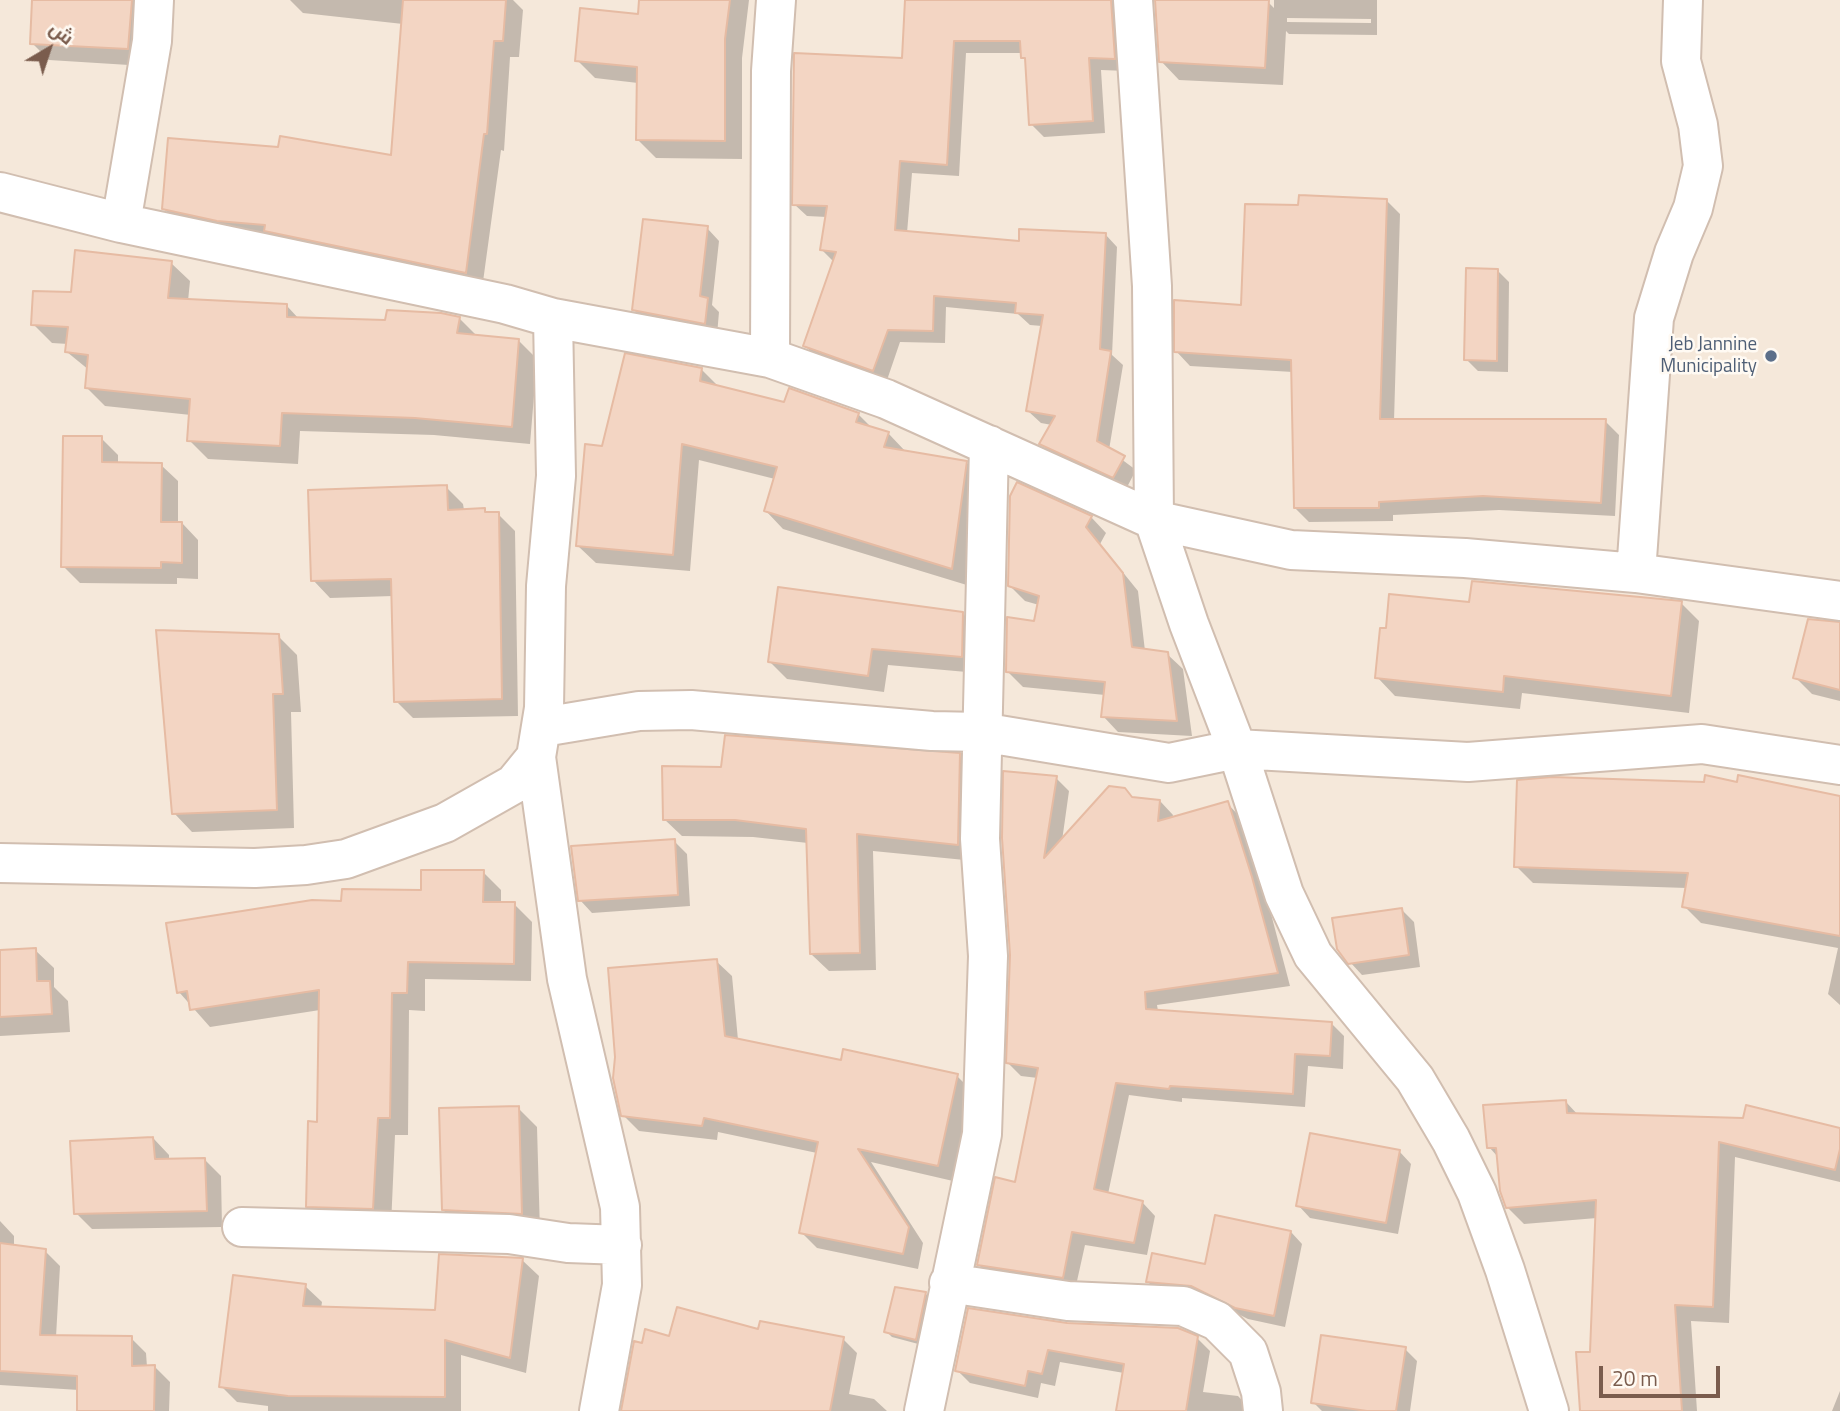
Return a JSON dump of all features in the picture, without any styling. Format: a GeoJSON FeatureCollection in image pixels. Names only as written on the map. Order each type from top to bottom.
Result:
{"type":"FeatureCollection","features":[{"type":"Feature","properties":{"kind":"street"},"geometry":{"type":"LineString","coordinates":[[121,223],[152,41],[154,0]]}},
{"type":"Feature","properties":{"kind":"street"},"geometry":{"type":"LineString","coordinates":[[769,358],[771,71],[776,0]]}},
{"type":"Feature","properties":{"kind":"street"},"geometry":{"type":"LineString","coordinates":[[1133,0],[1152,286],[1154,520],[1189,624],[1237,749],[1284,894],[1313,955],[1415,1079],[1451,1140],[1477,1193],[1505,1270],[1549,1411]]}},
{"type":"Feature","properties":{"kind":"street"},"geometry":{"type":"LineString","coordinates":[[1636,573],[1654,317],[1674,253],[1693,208],[1703,166],[1698,125],[1681,61],[1683,0]]}},
{"type":"Feature","properties":{"kind":"street"},"geometry":{"type":"LineString","coordinates":[[0,192],[121,223],[505,304],[554,318],[769,358],[887,399],[1154,520],[1291,550],[1465,558],[1636,573],[1840,601]]}},
{"type":"Feature","properties":{"kind":"street"},"geometry":{"type":"LineString","coordinates":[[554,318],[556,476],[546,586],[540,742],[568,979],[620,1207],[622,1285],[599,1411]]}},
{"type":"Feature","properties":{"kind":"street"},"geometry":{"type":"LineString","coordinates":[[924,1411],[982,1134],[988,956],[980,839],[981,733],[989,445]]}},
{"type":"Feature","properties":{"kind":"street"},"geometry":{"type":"LineString","coordinates":[[0,863],[256,868],[346,859],[445,823],[514,784],[540,742],[639,711],[691,710],[981,733],[1169,763],[1237,749],[1468,762],[1702,744],[1840,765]]}},
{"type":"Feature","properties":{"kind":"street"},"geometry":{"type":"LineString","coordinates":[[242,1227],[509,1234],[568,1243],[622,1245]]}},
{"type":"Feature","properties":{"kind":"street"},"geometry":{"type":"LineString","coordinates":[[949,1283],[1069,1301],[1183,1306],[1217,1321],[1248,1352],[1261,1392],[1263,1411]]}},
{"type":"Feature","properties":{"kind":"shaded area"},"geometry":{"type":"Polygon","coordinates":[[[0,0],[1840,0],[1840,1411],[0,1411],[0,0]]]}},
{"type":"Feature","properties":{"kind":"building"},"geometry":{"type":"Polygon","coordinates":[[[32,0],[132,0],[128,49],[30,44],[32,0]]]}},
{"type":"Feature","properties":{"kind":"building"},"geometry":{"type":"Polygon","coordinates":[[[403,0],[506,0],[503,41],[494,41],[487,134],[484,134],[466,273],[264,231],[265,225],[217,221],[162,209],[168,138],[278,147],[280,136],[391,155],[403,0]]]}},
{"type":"Feature","properties":{"kind":"building"},"geometry":{"type":"Polygon","coordinates":[[[639,0],[730,0],[725,39],[725,141],[636,140],[637,67],[575,61],[580,8],[638,14],[639,0]]]}},
{"type":"Feature","properties":{"kind":"building"},"geometry":{"type":"Polygon","coordinates":[[[905,0],[1111,0],[1115,59],[1089,58],[1093,121],[1029,125],[1025,58],[1021,58],[1020,41],[954,41],[947,165],[900,161],[895,230],[1019,241],[1019,229],[1106,233],[1100,349],[1111,351],[1097,441],[1125,456],[1113,478],[1039,444],[1055,416],[1026,411],[1043,315],[1015,313],[1016,303],[934,296],[933,331],[888,330],[873,371],[803,346],[836,252],[820,250],[827,206],[792,205],[794,53],[902,58],[905,0]]]}},
{"type":"Feature","properties":{"kind":"building"},"geometry":{"type":"Polygon","coordinates":[[[1155,0],[1269,0],[1265,68],[1159,62],[1155,0]]]}},
{"type":"Feature","properties":{"kind":"building"},"geometry":{"type":"Polygon","coordinates":[[[1299,195],[1387,199],[1380,419],[1606,419],[1601,503],[1483,496],[1379,502],[1379,508],[1294,508],[1291,360],[1174,352],[1174,300],[1241,305],[1245,204],[1298,205],[1299,195]]]}},
{"type":"Feature","properties":{"kind":"building"},"geometry":{"type":"Polygon","coordinates":[[[643,219],[708,226],[700,296],[708,298],[705,324],[632,310],[643,219]]]}},
{"type":"Feature","properties":{"kind":"building"},"geometry":{"type":"Polygon","coordinates":[[[75,250],[172,261],[168,298],[287,304],[287,317],[385,320],[387,310],[441,313],[460,317],[457,333],[519,339],[512,427],[415,418],[282,413],[280,446],[187,441],[190,399],[85,388],[88,355],[65,352],[68,327],[31,325],[33,291],[71,292],[75,250]]]}},
{"type":"Feature","properties":{"kind":"building"},"geometry":{"type":"Polygon","coordinates":[[[1466,268],[1498,269],[1497,361],[1464,360],[1466,268]]]}},
{"type":"Feature","properties":{"kind":"building"},"geometry":{"type":"Polygon","coordinates":[[[625,353],[702,368],[700,381],[784,402],[789,388],[859,413],[856,422],[889,432],[884,447],[967,461],[952,569],[764,511],[777,467],[682,444],[673,555],[576,546],[585,444],[602,446],[625,353]]]}},
{"type":"Feature","properties":{"kind":"building"},"geometry":{"type":"Polygon","coordinates":[[[63,436],[102,436],[102,462],[162,463],[161,522],[182,522],[182,563],[161,562],[161,568],[61,567],[63,436]]]}},
{"type":"Feature","properties":{"kind":"building"},"geometry":{"type":"Polygon","coordinates":[[[1017,482],[1092,516],[1086,527],[1123,573],[1132,647],[1168,652],[1177,721],[1101,717],[1105,682],[1006,672],[1007,617],[1034,621],[1039,596],[1008,586],[1010,496],[1017,482]]]}},
{"type":"Feature","properties":{"kind":"building"},"geometry":{"type":"Polygon","coordinates":[[[447,485],[448,510],[485,508],[485,512],[499,512],[502,699],[394,702],[391,579],[311,581],[308,490],[447,485]]]}},
{"type":"Feature","properties":{"kind":"building"},"geometry":{"type":"Polygon","coordinates":[[[1472,581],[1682,601],[1671,696],[1504,676],[1503,692],[1375,678],[1380,628],[1386,628],[1389,594],[1469,602],[1472,581]]]}},
{"type":"Feature","properties":{"kind":"building"},"geometry":{"type":"Polygon","coordinates":[[[778,587],[963,612],[962,657],[872,649],[868,676],[768,662],[778,587]]]}},
{"type":"Feature","properties":{"kind":"building"},"geometry":{"type":"Polygon","coordinates":[[[1808,619],[1840,622],[1840,690],[1793,678],[1808,619]]]}},
{"type":"Feature","properties":{"kind":"building"},"geometry":{"type":"Polygon","coordinates":[[[156,630],[279,634],[283,694],[273,694],[277,810],[172,814],[156,630]]]}},
{"type":"Feature","properties":{"kind":"building"},"geometry":{"type":"Polygon","coordinates":[[[725,735],[960,753],[958,845],[857,834],[860,953],[810,954],[806,829],[735,820],[663,820],[662,766],[721,767],[725,735]]]}},
{"type":"Feature","properties":{"kind":"building"},"geometry":{"type":"Polygon","coordinates":[[[1003,771],[1057,776],[1044,858],[1109,786],[1125,788],[1132,797],[1160,800],[1158,821],[1228,801],[1278,973],[1145,992],[1146,1009],[1332,1022],[1330,1056],[1295,1054],[1293,1094],[1170,1086],[1169,1089],[1116,1083],[1094,1189],[1143,1201],[1134,1243],[1072,1232],[1063,1278],[977,1265],[995,1177],[1015,1182],[1038,1068],[1006,1063],[1010,955],[1002,838],[1003,771]]]}},
{"type":"Feature","properties":{"kind":"building"},"geometry":{"type":"Polygon","coordinates":[[[1705,775],[1737,782],[1738,775],[1840,796],[1840,936],[1682,907],[1688,873],[1514,867],[1517,780],[1552,777],[1704,782],[1705,775]]]}},
{"type":"Feature","properties":{"kind":"building"},"geometry":{"type":"Polygon","coordinates":[[[675,839],[678,895],[578,901],[571,846],[675,839]]]}},
{"type":"Feature","properties":{"kind":"building"},"geometry":{"type":"Polygon","coordinates":[[[421,870],[484,870],[483,902],[515,902],[514,964],[408,962],[407,993],[392,993],[390,1118],[378,1118],[373,1209],[306,1207],[308,1121],[317,1122],[319,990],[190,1010],[187,991],[177,993],[166,923],[312,900],[341,901],[342,889],[421,890],[421,870]]]}},
{"type":"Feature","properties":{"kind":"building"},"geometry":{"type":"Polygon","coordinates":[[[1402,908],[1409,955],[1348,964],[1337,949],[1332,918],[1402,908]]]}},
{"type":"Feature","properties":{"kind":"building"},"geometry":{"type":"Polygon","coordinates":[[[36,948],[37,981],[50,981],[52,1014],[0,1017],[0,950],[36,948]]]}},
{"type":"Feature","properties":{"kind":"building"},"geometry":{"type":"Polygon","coordinates":[[[717,959],[725,1036],[841,1060],[843,1049],[958,1074],[938,1166],[858,1149],[909,1227],[903,1254],[799,1233],[818,1142],[704,1118],[702,1126],[621,1116],[613,1078],[615,1057],[608,968],[717,959]]]}},
{"type":"Feature","properties":{"kind":"building"},"geometry":{"type":"Polygon","coordinates":[[[1566,1100],[1567,1113],[1743,1118],[1746,1105],[1840,1128],[1840,1149],[1835,1170],[1719,1142],[1713,1307],[1675,1305],[1682,1411],[1580,1411],[1576,1352],[1590,1352],[1596,1200],[1506,1208],[1500,1191],[1496,1148],[1487,1148],[1483,1105],[1566,1100]]]}},
{"type":"Feature","properties":{"kind":"building"},"geometry":{"type":"Polygon","coordinates":[[[519,1106],[522,1214],[442,1210],[439,1108],[519,1106]]]}},
{"type":"Feature","properties":{"kind":"building"},"geometry":{"type":"Polygon","coordinates":[[[1310,1133],[1400,1150],[1386,1223],[1296,1206],[1310,1133]]]}},
{"type":"Feature","properties":{"kind":"building"},"geometry":{"type":"Polygon","coordinates":[[[153,1137],[155,1159],[205,1158],[207,1211],[74,1214],[70,1141],[153,1137]]]}},
{"type":"Feature","properties":{"kind":"building"},"geometry":{"type":"Polygon","coordinates":[[[1215,1215],[1291,1231],[1274,1316],[1235,1308],[1191,1286],[1146,1282],[1152,1253],[1205,1264],[1215,1215]]]}},
{"type":"Feature","properties":{"kind":"building"},"geometry":{"type":"Polygon","coordinates":[[[0,1243],[46,1249],[40,1335],[132,1336],[132,1366],[155,1365],[154,1411],[77,1411],[77,1376],[0,1371],[0,1243]]]}},
{"type":"Feature","properties":{"kind":"building"},"geometry":{"type":"Polygon","coordinates":[[[439,1254],[523,1258],[510,1358],[445,1340],[445,1397],[288,1396],[219,1387],[233,1275],[306,1284],[303,1306],[435,1310],[439,1254]]]}},
{"type":"Feature","properties":{"kind":"building"},"geometry":{"type":"Polygon","coordinates":[[[895,1287],[926,1292],[916,1340],[884,1332],[895,1287]]]}},
{"type":"Feature","properties":{"kind":"building"},"geometry":{"type":"Polygon","coordinates":[[[677,1307],[758,1329],[760,1321],[844,1337],[830,1411],[621,1411],[634,1341],[642,1343],[645,1329],[669,1336],[677,1307]]]}},
{"type":"Feature","properties":{"kind":"building"},"geometry":{"type":"Polygon","coordinates":[[[968,1308],[1067,1323],[1178,1328],[1198,1336],[1186,1411],[1116,1411],[1124,1364],[1048,1350],[1042,1374],[1028,1371],[1025,1386],[955,1371],[968,1308]]]}},
{"type":"Feature","properties":{"kind":"building"},"geometry":{"type":"Polygon","coordinates":[[[1321,1335],[1406,1347],[1396,1411],[1367,1411],[1311,1403],[1321,1335]]]}},
{"type":"Feature","properties":{"kind":"place","name":"Jeb Jannine Municipality"},"geometry":{"type":"Point","coordinates":[1771,356]}}]}
